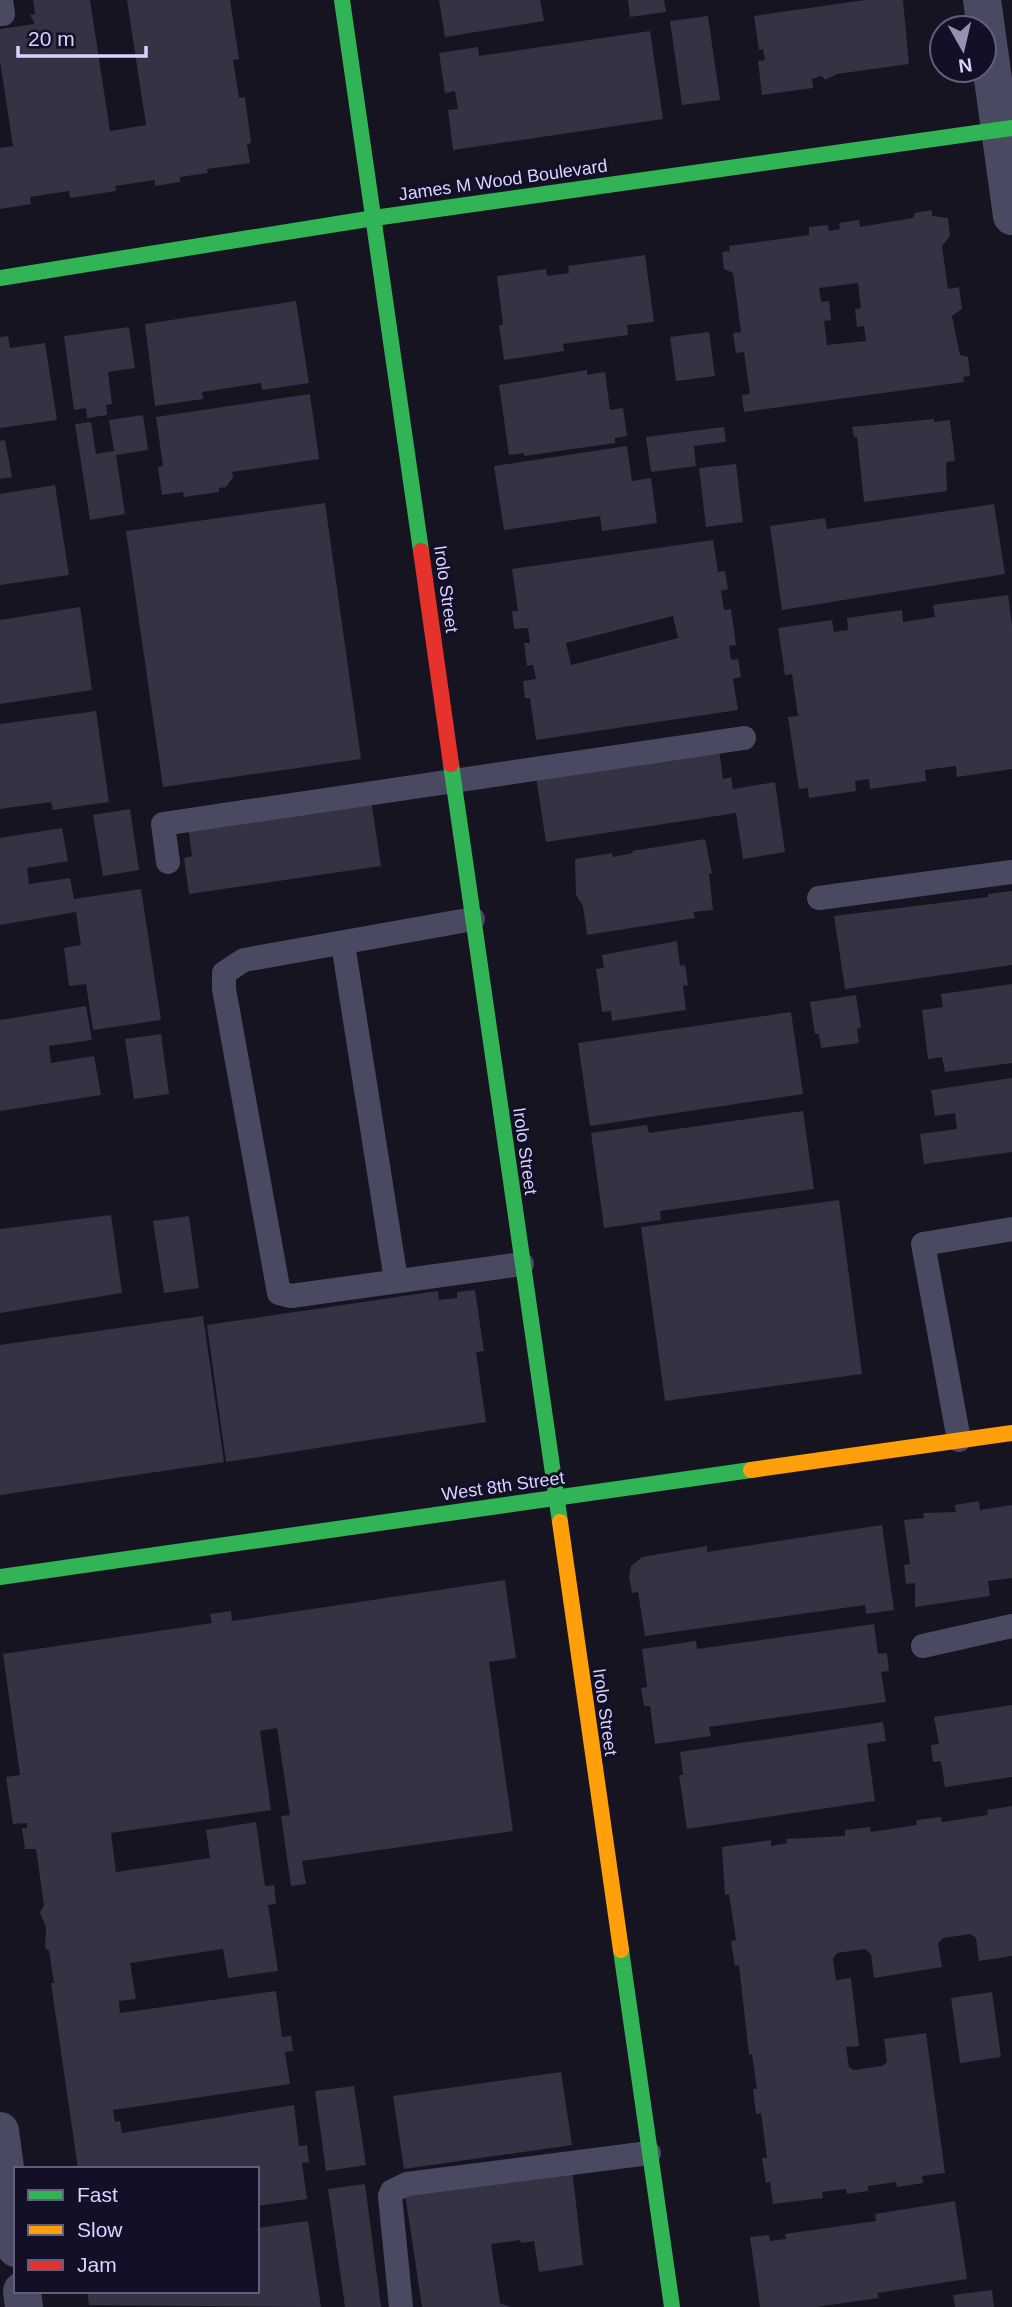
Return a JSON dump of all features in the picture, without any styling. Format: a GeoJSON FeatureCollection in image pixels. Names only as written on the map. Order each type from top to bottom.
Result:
{"type":"FeatureCollection","features":[{"type":"Feature","properties":{"kind":"main road","name":"Irolo Street"},"geometry":{"type":"LineString","coordinates":[[342,0],[672,2307]]}},
{"type":"Feature","properties":{"kind":"main road","name":"James M Wood Boulevard"},"geometry":{"type":"LineString","coordinates":[[0,278],[374,218],[1006,129]]}},
{"type":"Feature","properties":{"kind":"main road","name":"West 8th Street"},"geometry":{"type":"LineString","coordinates":[[0,1577],[1012,1433]]}},
{"type":"Feature","properties":{"kind":"street"},"geometry":{"type":"LineString","coordinates":[[982,0],[1006,129],[1012,215]]}},
{"type":"Feature","properties":{"kind":"street"},"geometry":{"type":"LineString","coordinates":[[0,2131],[14,2233]]}},
{"type":"Feature","properties":{"kind":"lane"},"geometry":{"type":"LineString","coordinates":[[0,14],[3,13],[1,0]]}},
{"type":"Feature","properties":{"kind":"lane"},"geometry":{"type":"LineString","coordinates":[[168,862],[163,824],[744,738]]}},
{"type":"Feature","properties":{"kind":"lane"},"geometry":{"type":"LineString","coordinates":[[819,898],[1012,872]]}},
{"type":"Feature","properties":{"kind":"lane"},"geometry":{"type":"LineString","coordinates":[[473,919],[244,960],[224,972],[224,989],[279,1293],[291,1296],[522,1264]]}},
{"type":"Feature","properties":{"kind":"lane"},"geometry":{"type":"LineString","coordinates":[[343,944],[396,1280]]}},
{"type":"Feature","properties":{"kind":"lane"},"geometry":{"type":"LineString","coordinates":[[959,1440],[923,1244],[1012,1229]]}},
{"type":"Feature","properties":{"kind":"lane"},"geometry":{"type":"LineString","coordinates":[[923,1646],[1012,1626]]}},
{"type":"Feature","properties":{"kind":"lane"},"geometry":{"type":"LineString","coordinates":[[401,2307],[390,2196],[392,2191],[407,2184],[649,2153]]}},
{"type":"Feature","properties":{"kind":"building"},"geometry":{"type":"Polygon","coordinates":[[[33,0],[90,0],[110,131],[146,125],[127,0],[230,0],[239,59],[233,60],[239,98],[245,97],[251,143],[247,144],[250,163],[207,169],[208,173],[180,177],[180,182],[155,186],[155,180],[115,186],[116,191],[70,198],[69,191],[30,197],[31,204],[0,209],[0,148],[13,146],[0,61],[0,29],[35,24],[30,15],[35,14],[33,0]]]}},
{"type":"Feature","properties":{"kind":"building"},"geometry":{"type":"Polygon","coordinates":[[[439,0],[540,0],[544,21],[445,37],[439,0]]]}},
{"type":"Feature","properties":{"kind":"building"},"geometry":{"type":"Polygon","coordinates":[[[628,0],[664,0],[666,12],[630,17],[628,0]]]}},
{"type":"Feature","properties":{"kind":"building"},"geometry":{"type":"Polygon","coordinates":[[[865,0],[903,0],[909,64],[837,74],[825,80],[822,76],[812,79],[813,88],[762,95],[758,61],[765,60],[763,49],[759,50],[754,16],[865,0]]]}},
{"type":"Feature","properties":{"kind":"building"},"geometry":{"type":"Polygon","coordinates":[[[708,16],[720,100],[682,105],[670,21],[708,16]]]}},
{"type":"Feature","properties":{"kind":"building"},"geometry":{"type":"Polygon","coordinates":[[[650,31],[663,119],[453,150],[448,110],[458,109],[455,91],[445,93],[439,53],[478,47],[479,56],[650,31]]]}},
{"type":"Feature","properties":{"kind":"building"},"geometry":{"type":"Polygon","coordinates":[[[932,210],[932,216],[948,218],[950,236],[942,246],[948,289],[959,287],[962,309],[952,316],[960,355],[968,357],[970,376],[963,377],[964,382],[744,412],[742,395],[750,394],[744,352],[736,353],[733,333],[741,332],[733,273],[724,269],[722,252],[730,251],[729,246],[809,235],[809,227],[828,225],[829,231],[840,229],[839,223],[859,220],[860,227],[913,218],[915,213],[932,210]],[[858,283],[819,288],[821,302],[829,301],[831,320],[824,321],[827,345],[866,341],[864,326],[857,327],[855,309],[861,308],[858,283]]]}},
{"type":"Feature","properties":{"kind":"building"},"geometry":{"type":"Polygon","coordinates":[[[645,255],[654,322],[627,325],[628,335],[563,344],[564,351],[504,360],[497,276],[546,269],[547,276],[569,273],[568,266],[645,255]]]}},
{"type":"Feature","properties":{"kind":"building"},"geometry":{"type":"Polygon","coordinates":[[[296,301],[309,383],[262,390],[261,383],[202,392],[203,399],[155,406],[145,324],[296,301]]]}},
{"type":"Feature","properties":{"kind":"building"},"geometry":{"type":"Polygon","coordinates":[[[129,327],[135,368],[108,372],[112,404],[106,405],[107,415],[87,418],[86,408],[74,410],[64,336],[129,327]]]}},
{"type":"Feature","properties":{"kind":"building"},"geometry":{"type":"Polygon","coordinates":[[[709,332],[715,376],[676,381],[670,337],[709,332]]]}},
{"type":"Feature","properties":{"kind":"building"},"geometry":{"type":"Polygon","coordinates":[[[8,336],[10,348],[45,343],[57,420],[0,428],[0,337],[8,336]]]}},
{"type":"Feature","properties":{"kind":"building"},"geometry":{"type":"Polygon","coordinates":[[[587,370],[587,375],[605,372],[610,410],[623,408],[627,436],[615,438],[615,443],[524,456],[524,453],[509,455],[499,385],[587,370]]]}},
{"type":"Feature","properties":{"kind":"building"},"geometry":{"type":"Polygon","coordinates":[[[310,394],[319,459],[232,472],[233,477],[226,487],[219,488],[219,492],[184,497],[183,492],[162,495],[158,467],[163,466],[156,417],[310,394]]]}},
{"type":"Feature","properties":{"kind":"building"},"geometry":{"type":"Polygon","coordinates":[[[143,415],[148,450],[116,455],[125,514],[90,520],[75,424],[91,422],[96,454],[114,451],[109,420],[143,415]]]}},
{"type":"Feature","properties":{"kind":"building"},"geometry":{"type":"Polygon","coordinates":[[[934,419],[934,422],[950,420],[955,461],[946,462],[947,491],[864,502],[857,437],[854,437],[852,427],[934,419]]]}},
{"type":"Feature","properties":{"kind":"building"},"geometry":{"type":"Polygon","coordinates":[[[724,427],[726,442],[694,446],[696,466],[651,472],[646,437],[724,427]]]}},
{"type":"Feature","properties":{"kind":"building"},"geometry":{"type":"Polygon","coordinates":[[[5,440],[12,477],[0,479],[0,441],[5,440]]]}},
{"type":"Feature","properties":{"kind":"building"},"geometry":{"type":"Polygon","coordinates":[[[627,446],[632,481],[651,478],[657,523],[602,531],[600,516],[504,530],[494,466],[627,446]]]}},
{"type":"Feature","properties":{"kind":"building"},"geometry":{"type":"Polygon","coordinates":[[[736,464],[743,522],[706,527],[699,468],[736,464]]]}},
{"type":"Feature","properties":{"kind":"building"},"geometry":{"type":"Polygon","coordinates":[[[55,485],[69,575],[0,585],[0,494],[55,485]]]}},
{"type":"Feature","properties":{"kind":"building"},"geometry":{"type":"Polygon","coordinates":[[[325,503],[361,759],[163,787],[126,531],[325,503]]]}},
{"type":"Feature","properties":{"kind":"building"},"geometry":{"type":"Polygon","coordinates":[[[994,504],[1005,574],[782,610],[770,526],[825,518],[827,529],[994,504]]]}},
{"type":"Feature","properties":{"kind":"building"},"geometry":{"type":"Polygon","coordinates":[[[713,540],[718,572],[725,571],[728,589],[721,591],[724,610],[731,609],[736,645],[729,646],[731,660],[738,659],[741,677],[733,679],[738,710],[536,740],[530,698],[525,698],[523,681],[536,679],[533,665],[527,666],[524,643],[530,643],[528,628],[514,629],[512,611],[518,611],[512,569],[713,540]],[[673,616],[566,643],[571,665],[678,638],[673,616]]]}},
{"type":"Feature","properties":{"kind":"building"},"geometry":{"type":"Polygon","coordinates":[[[1008,595],[1012,625],[1012,769],[957,777],[956,766],[925,770],[926,781],[870,789],[869,779],[855,781],[856,791],[809,798],[808,788],[799,789],[788,717],[798,716],[792,674],[785,675],[778,628],[832,620],[834,632],[848,630],[847,618],[902,610],[903,622],[935,617],[933,605],[1008,595]]]}},
{"type":"Feature","properties":{"kind":"building"},"geometry":{"type":"Polygon","coordinates":[[[80,607],[92,690],[0,704],[0,620],[80,607]]]}},
{"type":"Feature","properties":{"kind":"building"},"geometry":{"type":"Polygon","coordinates":[[[96,711],[109,802],[53,810],[51,802],[0,809],[0,724],[96,711]]]}},
{"type":"Feature","properties":{"kind":"building"},"geometry":{"type":"Polygon","coordinates":[[[719,749],[723,779],[731,777],[733,789],[775,782],[785,852],[743,859],[736,813],[546,842],[536,777],[719,749]]]}},
{"type":"Feature","properties":{"kind":"building"},"geometry":{"type":"Polygon","coordinates":[[[371,800],[381,866],[189,894],[184,858],[192,856],[188,827],[371,800]]]}},
{"type":"Feature","properties":{"kind":"building"},"geometry":{"type":"Polygon","coordinates":[[[130,809],[139,870],[103,876],[93,815],[130,809]]]}},
{"type":"Feature","properties":{"kind":"building"},"geometry":{"type":"Polygon","coordinates":[[[62,828],[68,861],[27,868],[29,884],[70,878],[74,899],[141,889],[161,1020],[93,1030],[86,984],[69,986],[64,948],[81,945],[76,912],[0,925],[0,838],[62,828]]]}},
{"type":"Feature","properties":{"kind":"building"},"geometry":{"type":"Polygon","coordinates":[[[705,839],[712,873],[709,874],[713,910],[693,912],[695,918],[587,935],[583,906],[576,895],[575,859],[612,853],[613,857],[633,853],[632,851],[705,839]]]}},
{"type":"Feature","properties":{"kind":"building"},"geometry":{"type":"Polygon","coordinates":[[[1012,891],[1012,965],[845,989],[834,916],[988,897],[988,894],[1012,891]]]}},
{"type":"Feature","properties":{"kind":"building"},"geometry":{"type":"Polygon","coordinates":[[[677,941],[680,966],[685,965],[688,985],[683,986],[686,1010],[612,1021],[611,1011],[602,1012],[596,969],[604,968],[602,955],[677,941]]]}},
{"type":"Feature","properties":{"kind":"building"},"geometry":{"type":"Polygon","coordinates":[[[1012,984],[1012,1063],[945,1072],[942,1057],[928,1059],[922,1010],[943,1007],[941,994],[1012,984]]]}},
{"type":"Feature","properties":{"kind":"building"},"geometry":{"type":"Polygon","coordinates":[[[856,995],[861,1028],[857,1028],[859,1043],[821,1048],[819,1034],[815,1034],[810,1002],[856,995]]]}},
{"type":"Feature","properties":{"kind":"building"},"geometry":{"type":"Polygon","coordinates":[[[86,1006],[92,1040],[49,1046],[51,1063],[94,1056],[101,1095],[0,1111],[0,1020],[86,1006]]]}},
{"type":"Feature","properties":{"kind":"building"},"geometry":{"type":"Polygon","coordinates":[[[791,1012],[803,1094],[590,1126],[578,1043],[791,1012]]]}},
{"type":"Feature","properties":{"kind":"building"},"geometry":{"type":"Polygon","coordinates":[[[161,1034],[169,1094],[134,1099],[125,1039],[161,1034]]]}},
{"type":"Feature","properties":{"kind":"building"},"geometry":{"type":"Polygon","coordinates":[[[1012,1078],[1012,1152],[924,1164],[920,1134],[957,1129],[955,1113],[935,1116],[931,1090],[1012,1078]]]}},
{"type":"Feature","properties":{"kind":"building"},"geometry":{"type":"Polygon","coordinates":[[[803,1111],[814,1189],[660,1211],[661,1220],[604,1228],[591,1133],[647,1125],[649,1133],[803,1111]]]}},
{"type":"Feature","properties":{"kind":"building"},"geometry":{"type":"Polygon","coordinates":[[[839,1200],[862,1374],[665,1401],[641,1227],[839,1200]]]}},
{"type":"Feature","properties":{"kind":"building"},"geometry":{"type":"Polygon","coordinates":[[[111,1215],[122,1293],[0,1313],[0,1229],[111,1215]]]}},
{"type":"Feature","properties":{"kind":"building"},"geometry":{"type":"Polygon","coordinates":[[[189,1216],[199,1288],[164,1293],[153,1221],[189,1216]]]}},
{"type":"Feature","properties":{"kind":"building"},"geometry":{"type":"Polygon","coordinates":[[[475,1290],[484,1351],[476,1352],[486,1422],[226,1462],[207,1325],[438,1291],[439,1300],[457,1298],[457,1292],[475,1290]]]}},
{"type":"Feature","properties":{"kind":"building"},"geometry":{"type":"Polygon","coordinates":[[[203,1316],[224,1462],[0,1495],[0,1345],[203,1316]]]}},
{"type":"Feature","properties":{"kind":"building"},"geometry":{"type":"Polygon","coordinates":[[[979,1501],[980,1510],[1012,1505],[1012,1578],[988,1581],[990,1596],[915,1607],[915,1583],[906,1584],[904,1565],[910,1564],[904,1520],[924,1518],[923,1513],[956,1512],[955,1505],[979,1501]]]}},
{"type":"Feature","properties":{"kind":"building"},"geometry":{"type":"Polygon","coordinates":[[[882,1525],[894,1610],[866,1614],[865,1605],[645,1636],[638,1592],[632,1593],[629,1577],[631,1566],[642,1557],[707,1546],[707,1552],[882,1525]]]}},
{"type":"Feature","properties":{"kind":"building"},"geometry":{"type":"Polygon","coordinates":[[[505,1580],[516,1658],[489,1662],[513,1831],[302,1861],[306,1884],[291,1886],[281,1816],[290,1815],[277,1728],[260,1731],[271,1810],[111,1833],[116,1872],[210,1858],[206,1830],[256,1822],[265,1886],[274,1885],[276,1904],[268,1905],[278,1971],[228,1978],[223,1949],[130,1963],[136,1999],[119,2001],[120,2013],[276,1991],[282,2037],[291,2036],[293,2051],[285,2052],[290,2084],[113,2110],[115,2122],[120,2121],[122,2133],[294,2105],[299,2146],[307,2145],[309,2162],[302,2163],[307,2199],[259,2206],[259,2167],[78,2167],[51,1983],[54,1983],[49,1951],[45,1948],[46,1928],[40,1912],[44,1906],[36,1849],[25,1849],[22,1828],[27,1828],[27,1823],[13,1824],[6,1777],[20,1775],[3,1654],[212,1623],[210,1614],[231,1611],[232,1621],[505,1580]]]}},
{"type":"Feature","properties":{"kind":"building"},"geometry":{"type":"Polygon","coordinates":[[[874,1624],[878,1654],[887,1653],[889,1671],[881,1672],[886,1702],[709,1727],[711,1736],[655,1744],[650,1706],[644,1706],[641,1688],[647,1687],[642,1649],[696,1641],[697,1649],[874,1624]]]}},
{"type":"Feature","properties":{"kind":"building"},"geometry":{"type":"Polygon","coordinates":[[[1012,1705],[1012,1777],[945,1787],[941,1761],[933,1762],[931,1745],[939,1744],[934,1717],[1012,1705]]]}},
{"type":"Feature","properties":{"kind":"building"},"geometry":{"type":"Polygon","coordinates":[[[883,1722],[886,1741],[867,1744],[875,1801],[687,1829],[679,1775],[683,1775],[680,1752],[883,1722]]]}},
{"type":"Feature","properties":{"kind":"building"},"geometry":{"type":"Polygon","coordinates":[[[1012,1806],[1012,1956],[979,1961],[976,1938],[971,1934],[943,1938],[938,1943],[942,1967],[874,1978],[871,1954],[865,1949],[837,1953],[833,1959],[836,1980],[851,1978],[859,2046],[846,2047],[849,2067],[854,2070],[882,2066],[887,2062],[884,2039],[926,2033],[945,2173],[922,2176],[923,2183],[897,2187],[896,2182],[868,2186],[868,2191],[847,2194],[846,2189],[822,2192],[823,2198],[773,2204],[770,2182],[766,2183],[762,2158],[767,2158],[761,2113],[756,2114],[753,2089],[757,2089],[752,2054],[749,2055],[739,1965],[735,1966],[731,1941],[736,1940],[729,1894],[725,1895],[722,1847],[771,1840],[771,1846],[787,1843],[786,1839],[845,1836],[845,1830],[870,1827],[871,1832],[917,1825],[916,1820],[941,1817],[942,1822],[988,1815],[987,1810],[1012,1806]]]}},
{"type":"Feature","properties":{"kind":"building"},"geometry":{"type":"Polygon","coordinates":[[[992,1992],[1001,2057],[960,2063],[951,1998],[992,1992]]]}},
{"type":"Feature","properties":{"kind":"building"},"geometry":{"type":"Polygon","coordinates":[[[561,2072],[572,2145],[404,2169],[393,2096],[561,2072]]]}},
{"type":"Feature","properties":{"kind":"building"},"geometry":{"type":"Polygon","coordinates":[[[354,2086],[366,2165],[326,2171],[315,2091],[354,2086]]]}},
{"type":"Feature","properties":{"kind":"building"},"geometry":{"type":"Polygon","coordinates":[[[572,2168],[583,2265],[539,2272],[534,2241],[491,2244],[500,2303],[511,2307],[422,2307],[405,2194],[572,2168]]]}},
{"type":"Feature","properties":{"kind":"building"},"geometry":{"type":"Polygon","coordinates":[[[365,2184],[381,2307],[345,2307],[328,2189],[365,2184]]]}},
{"type":"Feature","properties":{"kind":"building"},"geometry":{"type":"Polygon","coordinates":[[[955,2201],[967,2279],[877,2293],[879,2298],[816,2307],[760,2307],[750,2237],[769,2235],[770,2241],[786,2239],[785,2234],[876,2221],[875,2214],[955,2201]]]}},
{"type":"Feature","properties":{"kind":"building"},"geometry":{"type":"Polygon","coordinates":[[[308,2221],[321,2307],[89,2305],[87,2293],[259,2293],[259,2228],[308,2221]]]}},
{"type":"Feature","properties":{"kind":"building"},"geometry":{"type":"Polygon","coordinates":[[[992,2290],[994,2307],[955,2307],[953,2295],[992,2290]]]}},
{"type":"Feature","properties":{"kind":"traffic: fast"},"geometry":{"type":"LineString","coordinates":[[342,0],[421,551]]}},
{"type":"Feature","properties":{"kind":"traffic: fast"},"geometry":{"type":"LineString","coordinates":[[0,278],[374,218],[1012,128]]}},
{"type":"Feature","properties":{"kind":"traffic: fast"},"geometry":{"type":"LineString","coordinates":[[451,764],[560,1522]]}},
{"type":"Feature","properties":{"kind":"traffic: fast"},"geometry":{"type":"LineString","coordinates":[[0,1577],[751,1470]]}},
{"type":"Feature","properties":{"kind":"traffic: fast"},"geometry":{"type":"LineString","coordinates":[[621,1950],[672,2307]]}},
{"type":"Feature","properties":{"kind":"traffic: slow"},"geometry":{"type":"LineString","coordinates":[[751,1470],[1012,1433]]}},
{"type":"Feature","properties":{"kind":"traffic: slow"},"geometry":{"type":"LineString","coordinates":[[560,1522],[621,1950]]}},
{"type":"Feature","properties":{"kind":"traffic: jam"},"geometry":{"type":"LineString","coordinates":[[421,551],[451,764]]}}]}
